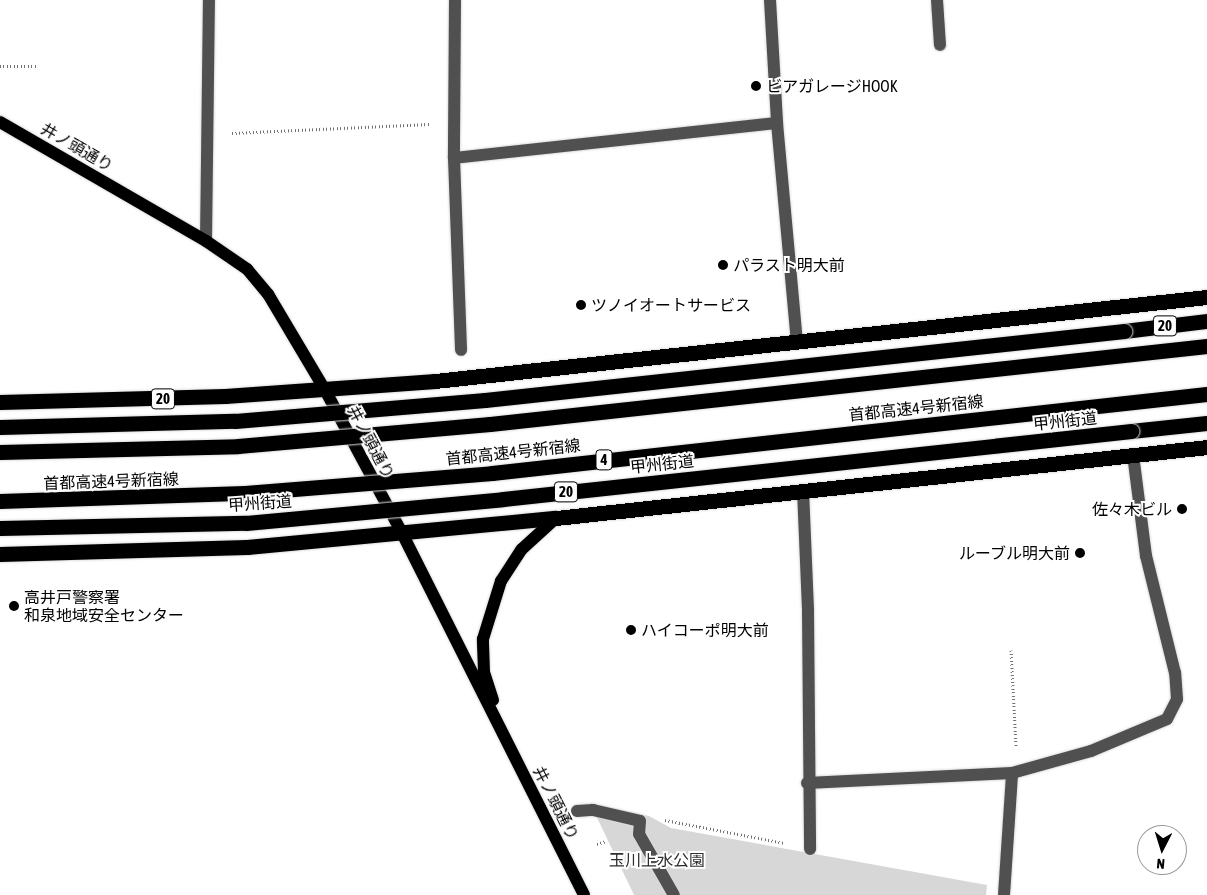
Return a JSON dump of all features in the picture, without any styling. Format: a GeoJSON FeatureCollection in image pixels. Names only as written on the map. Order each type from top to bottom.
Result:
{"type":"FeatureCollection","features":[{"type":"Feature","properties":{"kind":"highway","name":"20"},"geometry":{"type":"LineString","coordinates":[[0,402],[186,398],[325,390],[797,342],[1207,297]]}},
{"type":"Feature","properties":{"kind":"highway","name":"20"},"geometry":{"type":"LineString","coordinates":[[0,427],[235,421],[485,400],[1207,321]]}},
{"type":"Feature","properties":{"kind":"highway","name":"首都高速4号新宿線"},"geometry":{"type":"LineString","coordinates":[[0,452],[267,444],[490,424],[1207,346]]}},
{"type":"Feature","properties":{"kind":"highway","name":"首都高速4号新宿線"},"geometry":{"type":"LineString","coordinates":[[0,501],[245,493],[492,473],[1207,394]]}},
{"type":"Feature","properties":{"kind":"highway","name":"甲州街道"},"geometry":{"type":"LineString","coordinates":[[0,528],[246,523],[503,499],[1207,423]]}},
{"type":"Feature","properties":{"kind":"highway"},"geometry":{"type":"LineString","coordinates":[[0,554],[247,547],[556,518],[1207,446]]}},
{"type":"Feature","properties":{"kind":"main road","name":"井ノ頭通り"},"geometry":{"type":"LineString","coordinates":[[0,122],[206,241],[247,269],[268,294],[325,390],[402,532],[584,895]]}},
{"type":"Feature","properties":{"kind":"main road"},"geometry":{"type":"LineString","coordinates":[[512,751],[484,672],[483,639],[502,582],[522,549],[556,518]]}},
{"type":"Feature","properties":{"kind":"street"},"geometry":{"type":"LineString","coordinates":[[206,241],[209,0]]}},
{"type":"Feature","properties":{"kind":"street"},"geometry":{"type":"LineString","coordinates":[[455,0],[456,123],[454,158],[461,350]]}},
{"type":"Feature","properties":{"kind":"street"},"geometry":{"type":"LineString","coordinates":[[770,0],[777,123],[797,342]]}},
{"type":"Feature","properties":{"kind":"street"},"geometry":{"type":"LineString","coordinates":[[937,0],[940,45]]}},
{"type":"Feature","properties":{"kind":"street"},"geometry":{"type":"LineString","coordinates":[[454,158],[777,123]]}},
{"type":"Feature","properties":{"kind":"street"},"geometry":{"type":"LineString","coordinates":[[808,783],[1012,774],[1138,734],[1168,719],[1177,699],[1166,630],[1146,556],[1133,455]]}},
{"type":"Feature","properties":{"kind":"street"},"geometry":{"type":"LineString","coordinates":[[803,490],[808,611],[810,848]]}},
{"type":"Feature","properties":{"kind":"street"},"geometry":{"type":"LineString","coordinates":[[1004,895],[1012,774]]}},
{"type":"Feature","properties":{"kind":"street"},"geometry":{"type":"LineString","coordinates":[[577,812],[594,810],[640,821],[639,834],[674,895]]}},
{"type":"Feature","properties":{"kind":"path"},"geometry":{"type":"LineString","coordinates":[[0,66],[37,66]]}},
{"type":"Feature","properties":{"kind":"path"},"geometry":{"type":"LineString","coordinates":[[208,134],[456,123]]}},
{"type":"Feature","properties":{"kind":"path"},"geometry":{"type":"LineString","coordinates":[[1011,650],[1017,759],[1012,774]]}},
{"type":"Feature","properties":{"kind":"path"},"geometry":{"type":"LineString","coordinates":[[657,818],[810,848]]}},
{"type":"Feature","properties":{"kind":"green space","name":"玉川上水公園"},"geometry":{"type":"Polygon","coordinates":[[[590,803],[649,816],[671,828],[987,885],[986,895],[634,895],[590,803]]]}},
{"type":"Feature","properties":{"kind":"place","name":"ビアガレージHOOK"},"geometry":{"type":"Point","coordinates":[756,86]}},
{"type":"Feature","properties":{"kind":"place","name":"パラスト明大前"},"geometry":{"type":"Point","coordinates":[723,265]}},
{"type":"Feature","properties":{"kind":"place","name":"ツノイオートサービス"},"geometry":{"type":"Point","coordinates":[581,305]}},
{"type":"Feature","properties":{"kind":"place","name":"佐々木ビル"},"geometry":{"type":"Point","coordinates":[1182,509]}},
{"type":"Feature","properties":{"kind":"place","name":"ルーブル明大前"},"geometry":{"type":"Point","coordinates":[1080,553]}},
{"type":"Feature","properties":{"kind":"place","name":"高井戸警察署 和泉地域安全センター"},"geometry":{"type":"Point","coordinates":[14,606]}},
{"type":"Feature","properties":{"kind":"place","name":"ハイコーポ明大前"},"geometry":{"type":"Point","coordinates":[631,630]}}]}
